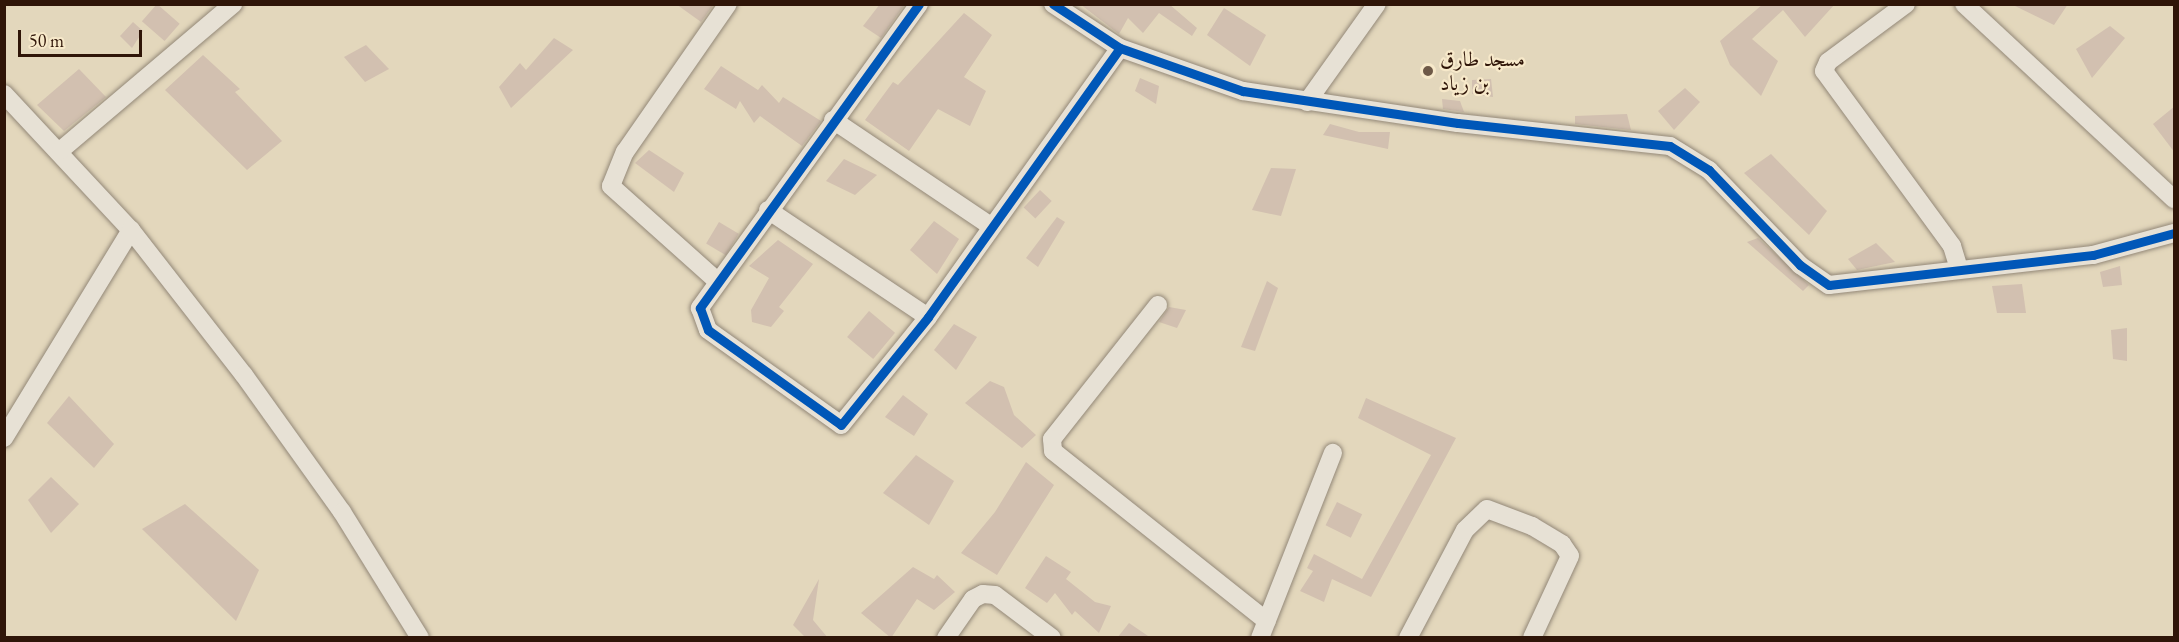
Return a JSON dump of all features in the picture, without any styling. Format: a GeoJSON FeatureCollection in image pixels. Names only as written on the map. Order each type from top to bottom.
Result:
{"type":"FeatureCollection","features":[{"type":"Feature","properties":{"kind":"street"},"geometry":{"type":"LineString","coordinates":[[61,150],[233,4]]}},
{"type":"Feature","properties":{"kind":"street"},"geometry":{"type":"LineString","coordinates":[[716,280],[611,186],[625,152],[728,4]]}},
{"type":"Feature","properties":{"kind":"street"},"geometry":{"type":"LineString","coordinates":[[919,4],[716,280],[700,308],[708,330],[841,425],[928,317],[1120,48]]}},
{"type":"Feature","properties":{"kind":"street"},"geometry":{"type":"LineString","coordinates":[[1053,4],[1120,48],[1243,91],[1307,102],[1670,146],[1709,170],[1800,265],[1829,285],[2093,255],[2175,233]]}},
{"type":"Feature","properties":{"kind":"street"},"geometry":{"type":"LineString","coordinates":[[1307,102],[1377,4]]}},
{"type":"Feature","properties":{"kind":"street"},"geometry":{"type":"LineString","coordinates":[[1906,4],[1828,62],[1824,71],[1952,246],[1959,269]]}},
{"type":"Feature","properties":{"kind":"street"},"geometry":{"type":"LineString","coordinates":[[1964,4],[2175,199]]}},
{"type":"Feature","properties":{"kind":"street"},"geometry":{"type":"LineString","coordinates":[[4,94],[61,150],[131,230],[342,512],[420,638]]}},
{"type":"Feature","properties":{"kind":"street"},"geometry":{"type":"LineString","coordinates":[[833,120],[991,226]]}},
{"type":"Feature","properties":{"kind":"street"},"geometry":{"type":"LineString","coordinates":[[768,210],[928,317]]}},
{"type":"Feature","properties":{"kind":"street"},"geometry":{"type":"LineString","coordinates":[[4,438],[131,230]]}},
{"type":"Feature","properties":{"kind":"street"},"geometry":{"type":"LineString","coordinates":[[1158,305],[1052,439],[1053,451],[1263,629],[1333,453]]}},
{"type":"Feature","properties":{"kind":"street"},"geometry":{"type":"LineString","coordinates":[[1408,638],[1465,530],[1477,513],[1487,509],[1532,526],[1562,544],[1570,556],[1532,638]]}},
{"type":"Feature","properties":{"kind":"street"},"geometry":{"type":"LineString","coordinates":[[945,638],[973,599],[983,594],[995,596],[1052,638]]}},
{"type":"Feature","properties":{"kind":"building"},"geometry":{"type":"Polygon","coordinates":[[[157,4],[180,24],[165,41],[142,21],[157,4]]]}},
{"type":"Feature","properties":{"kind":"building"},"geometry":{"type":"Polygon","coordinates":[[[676,4],[714,4],[701,22],[676,4]]]}},
{"type":"Feature","properties":{"kind":"building"},"geometry":{"type":"Polygon","coordinates":[[[880,4],[905,4],[881,38],[863,26],[880,4]]]}},
{"type":"Feature","properties":{"kind":"building"},"geometry":{"type":"Polygon","coordinates":[[[1080,4],[1169,4],[1197,28],[1192,36],[1159,13],[1143,33],[1128,18],[1119,34],[1080,4]]]}},
{"type":"Feature","properties":{"kind":"building"},"geometry":{"type":"Polygon","coordinates":[[[1763,4],[1835,4],[1805,37],[1783,10],[1752,39],[1778,61],[1761,96],[1730,65],[1720,41],[1763,4]]]}},
{"type":"Feature","properties":{"kind":"building"},"geometry":{"type":"Polygon","coordinates":[[[2011,4],[2068,4],[2054,25],[2011,4]]]}},
{"type":"Feature","properties":{"kind":"building"},"geometry":{"type":"Polygon","coordinates":[[[1224,8],[1266,35],[1250,66],[1207,35],[1224,8]]]}},
{"type":"Feature","properties":{"kind":"building"},"geometry":{"type":"Polygon","coordinates":[[[964,13],[992,35],[964,77],[986,91],[970,126],[938,109],[909,151],[865,120],[893,82],[898,85],[964,13]]]}},
{"type":"Feature","properties":{"kind":"building"},"geometry":{"type":"Polygon","coordinates":[[[133,22],[143,31],[132,48],[120,36],[133,22]]]}},
{"type":"Feature","properties":{"kind":"building"},"geometry":{"type":"Polygon","coordinates":[[[2110,26],[2125,38],[2092,78],[2076,49],[2110,26]]]}},
{"type":"Feature","properties":{"kind":"building"},"geometry":{"type":"Polygon","coordinates":[[[554,38],[573,50],[511,108],[499,87],[520,63],[526,70],[554,38]]]}},
{"type":"Feature","properties":{"kind":"building"},"geometry":{"type":"Polygon","coordinates":[[[366,45],[389,69],[365,82],[344,57],[366,45]]]}},
{"type":"Feature","properties":{"kind":"building"},"geometry":{"type":"Polygon","coordinates":[[[203,55],[240,89],[235,92],[282,141],[247,170],[165,90],[203,55]]]}},
{"type":"Feature","properties":{"kind":"building"},"geometry":{"type":"Polygon","coordinates":[[[721,66],[758,90],[762,85],[779,103],[783,97],[821,121],[802,146],[760,116],[754,123],[740,101],[736,109],[704,89],[721,66]]]}},
{"type":"Feature","properties":{"kind":"building"},"geometry":{"type":"Polygon","coordinates":[[[79,69],[106,97],[64,131],[37,105],[79,69]]]}},
{"type":"Feature","properties":{"kind":"building"},"geometry":{"type":"Polygon","coordinates":[[[1140,78],[1159,86],[1156,104],[1135,91],[1140,78]]]}},
{"type":"Feature","properties":{"kind":"building"},"geometry":{"type":"Polygon","coordinates":[[[1491,79],[1493,97],[1472,94],[1472,80],[1491,79]]]}},
{"type":"Feature","properties":{"kind":"building"},"geometry":{"type":"Polygon","coordinates":[[[1685,88],[1700,102],[1674,130],[1658,111],[1685,88]]]}},
{"type":"Feature","properties":{"kind":"building"},"geometry":{"type":"Polygon","coordinates":[[[1442,99],[1460,101],[1464,112],[1443,109],[1442,99]]]}},
{"type":"Feature","properties":{"kind":"building"},"geometry":{"type":"Polygon","coordinates":[[[2175,106],[2175,153],[2153,124],[2175,106]]]}},
{"type":"Feature","properties":{"kind":"building"},"geometry":{"type":"Polygon","coordinates":[[[1627,114],[1631,130],[1575,124],[1575,116],[1627,114]]]}},
{"type":"Feature","properties":{"kind":"building"},"geometry":{"type":"Polygon","coordinates":[[[1330,124],[1359,132],[1390,132],[1388,149],[1323,135],[1330,124]]]}},
{"type":"Feature","properties":{"kind":"building"},"geometry":{"type":"Polygon","coordinates":[[[649,150],[684,173],[674,192],[635,163],[649,150]]]}},
{"type":"Feature","properties":{"kind":"building"},"geometry":{"type":"Polygon","coordinates":[[[1771,154],[1827,211],[1809,235],[1744,173],[1771,154]]]}},
{"type":"Feature","properties":{"kind":"building"},"geometry":{"type":"Polygon","coordinates":[[[844,159],[877,175],[855,195],[826,181],[844,159]]]}},
{"type":"Feature","properties":{"kind":"building"},"geometry":{"type":"Polygon","coordinates":[[[1271,168],[1296,169],[1281,216],[1252,210],[1271,168]]]}},
{"type":"Feature","properties":{"kind":"building"},"geometry":{"type":"Polygon","coordinates":[[[1040,190],[1052,201],[1035,218],[1024,208],[1040,190]]]}},
{"type":"Feature","properties":{"kind":"building"},"geometry":{"type":"Polygon","coordinates":[[[1057,217],[1065,222],[1038,267],[1026,258],[1057,217]]]}},
{"type":"Feature","properties":{"kind":"building"},"geometry":{"type":"Polygon","coordinates":[[[934,221],[959,239],[937,274],[910,250],[934,221]]]}},
{"type":"Feature","properties":{"kind":"building"},"geometry":{"type":"Polygon","coordinates":[[[719,222],[739,234],[726,255],[706,243],[719,222]]]}},
{"type":"Feature","properties":{"kind":"building"},"geometry":{"type":"Polygon","coordinates":[[[1758,238],[1809,285],[1803,291],[1747,242],[1758,238]]]}},
{"type":"Feature","properties":{"kind":"building"},"geometry":{"type":"Polygon","coordinates":[[[778,240],[813,264],[779,307],[784,311],[771,327],[752,322],[751,310],[769,278],[749,266],[778,240]]]}},
{"type":"Feature","properties":{"kind":"building"},"geometry":{"type":"Polygon","coordinates":[[[1876,243],[1895,262],[1857,270],[1848,259],[1876,243]]]}},
{"type":"Feature","properties":{"kind":"building"},"geometry":{"type":"Polygon","coordinates":[[[2120,266],[2122,285],[2103,287],[2100,272],[2120,266]]]}},
{"type":"Feature","properties":{"kind":"building"},"geometry":{"type":"Polygon","coordinates":[[[1267,281],[1278,288],[1255,351],[1241,347],[1267,281]]]}},
{"type":"Feature","properties":{"kind":"building"},"geometry":{"type":"Polygon","coordinates":[[[2022,284],[2026,313],[1997,313],[1992,286],[2022,284]]]}},
{"type":"Feature","properties":{"kind":"building"},"geometry":{"type":"Polygon","coordinates":[[[1169,307],[1186,310],[1177,328],[1159,322],[1169,307]]]}},
{"type":"Feature","properties":{"kind":"building"},"geometry":{"type":"Polygon","coordinates":[[[869,311],[895,333],[873,359],[847,337],[869,311]]]}},
{"type":"Feature","properties":{"kind":"building"},"geometry":{"type":"Polygon","coordinates":[[[954,324],[977,337],[956,370],[934,350],[954,324]]]}},
{"type":"Feature","properties":{"kind":"building"},"geometry":{"type":"Polygon","coordinates":[[[2127,328],[2127,361],[2113,359],[2111,330],[2127,328]]]}},
{"type":"Feature","properties":{"kind":"building"},"geometry":{"type":"Polygon","coordinates":[[[990,381],[1004,387],[1014,415],[1036,435],[1022,448],[965,403],[990,381]]]}},
{"type":"Feature","properties":{"kind":"building"},"geometry":{"type":"Polygon","coordinates":[[[903,395],[928,414],[914,436],[885,417],[903,395]]]}},
{"type":"Feature","properties":{"kind":"building"},"geometry":{"type":"Polygon","coordinates":[[[69,396],[114,444],[94,468],[47,423],[69,396]]]}},
{"type":"Feature","properties":{"kind":"building"},"geometry":{"type":"Polygon","coordinates":[[[1366,398],[1456,438],[1371,597],[1332,579],[1324,602],[1300,591],[1313,571],[1307,568],[1314,554],[1362,579],[1431,455],[1358,418],[1366,398]]]}},
{"type":"Feature","properties":{"kind":"building"},"geometry":{"type":"Polygon","coordinates":[[[916,455],[954,481],[929,525],[883,493],[916,455]]]}},
{"type":"Feature","properties":{"kind":"building"},"geometry":{"type":"Polygon","coordinates":[[[1026,462],[1054,485],[997,575],[961,553],[995,512],[1026,462]]]}},
{"type":"Feature","properties":{"kind":"building"},"geometry":{"type":"Polygon","coordinates":[[[51,477],[79,504],[51,533],[28,500],[51,477]]]}},
{"type":"Feature","properties":{"kind":"building"},"geometry":{"type":"Polygon","coordinates":[[[1337,502],[1362,514],[1351,538],[1326,525],[1337,502]]]}},
{"type":"Feature","properties":{"kind":"building"},"geometry":{"type":"Polygon","coordinates":[[[185,504],[259,570],[236,621],[142,529],[185,504]]]}},
{"type":"Feature","properties":{"kind":"building"},"geometry":{"type":"Polygon","coordinates":[[[1046,556],[1071,572],[1066,579],[1095,602],[1111,606],[1099,633],[1075,611],[1072,615],[1055,593],[1047,603],[1025,588],[1046,556]]]}},
{"type":"Feature","properties":{"kind":"building"},"geometry":{"type":"Polygon","coordinates":[[[913,567],[934,579],[937,575],[955,592],[934,610],[917,599],[891,638],[861,613],[913,567]]]}},
{"type":"Feature","properties":{"kind":"building"},"geometry":{"type":"Polygon","coordinates":[[[819,579],[813,620],[828,638],[806,638],[793,625],[819,579]]]}},
{"type":"Feature","properties":{"kind":"building"},"geometry":{"type":"Polygon","coordinates":[[[1129,623],[1151,638],[1117,638],[1129,623]]]}},
{"type":"Feature","properties":{"kind":"cycle path"},"geometry":{"type":"LineString","coordinates":[[919,4],[700,308],[708,330],[841,425],[928,317],[1120,48]]}},
{"type":"Feature","properties":{"kind":"cycle path"},"geometry":{"type":"LineString","coordinates":[[1053,4],[1120,48],[1243,91],[1458,123],[1670,146],[1709,170],[1800,265],[1829,285],[2093,255],[2174,233]]}},
{"type":"Feature","properties":{"kind":"place","name":"مسجد طارق بن زياد"},"geometry":{"type":"Point","coordinates":[1428,71]}}]}
